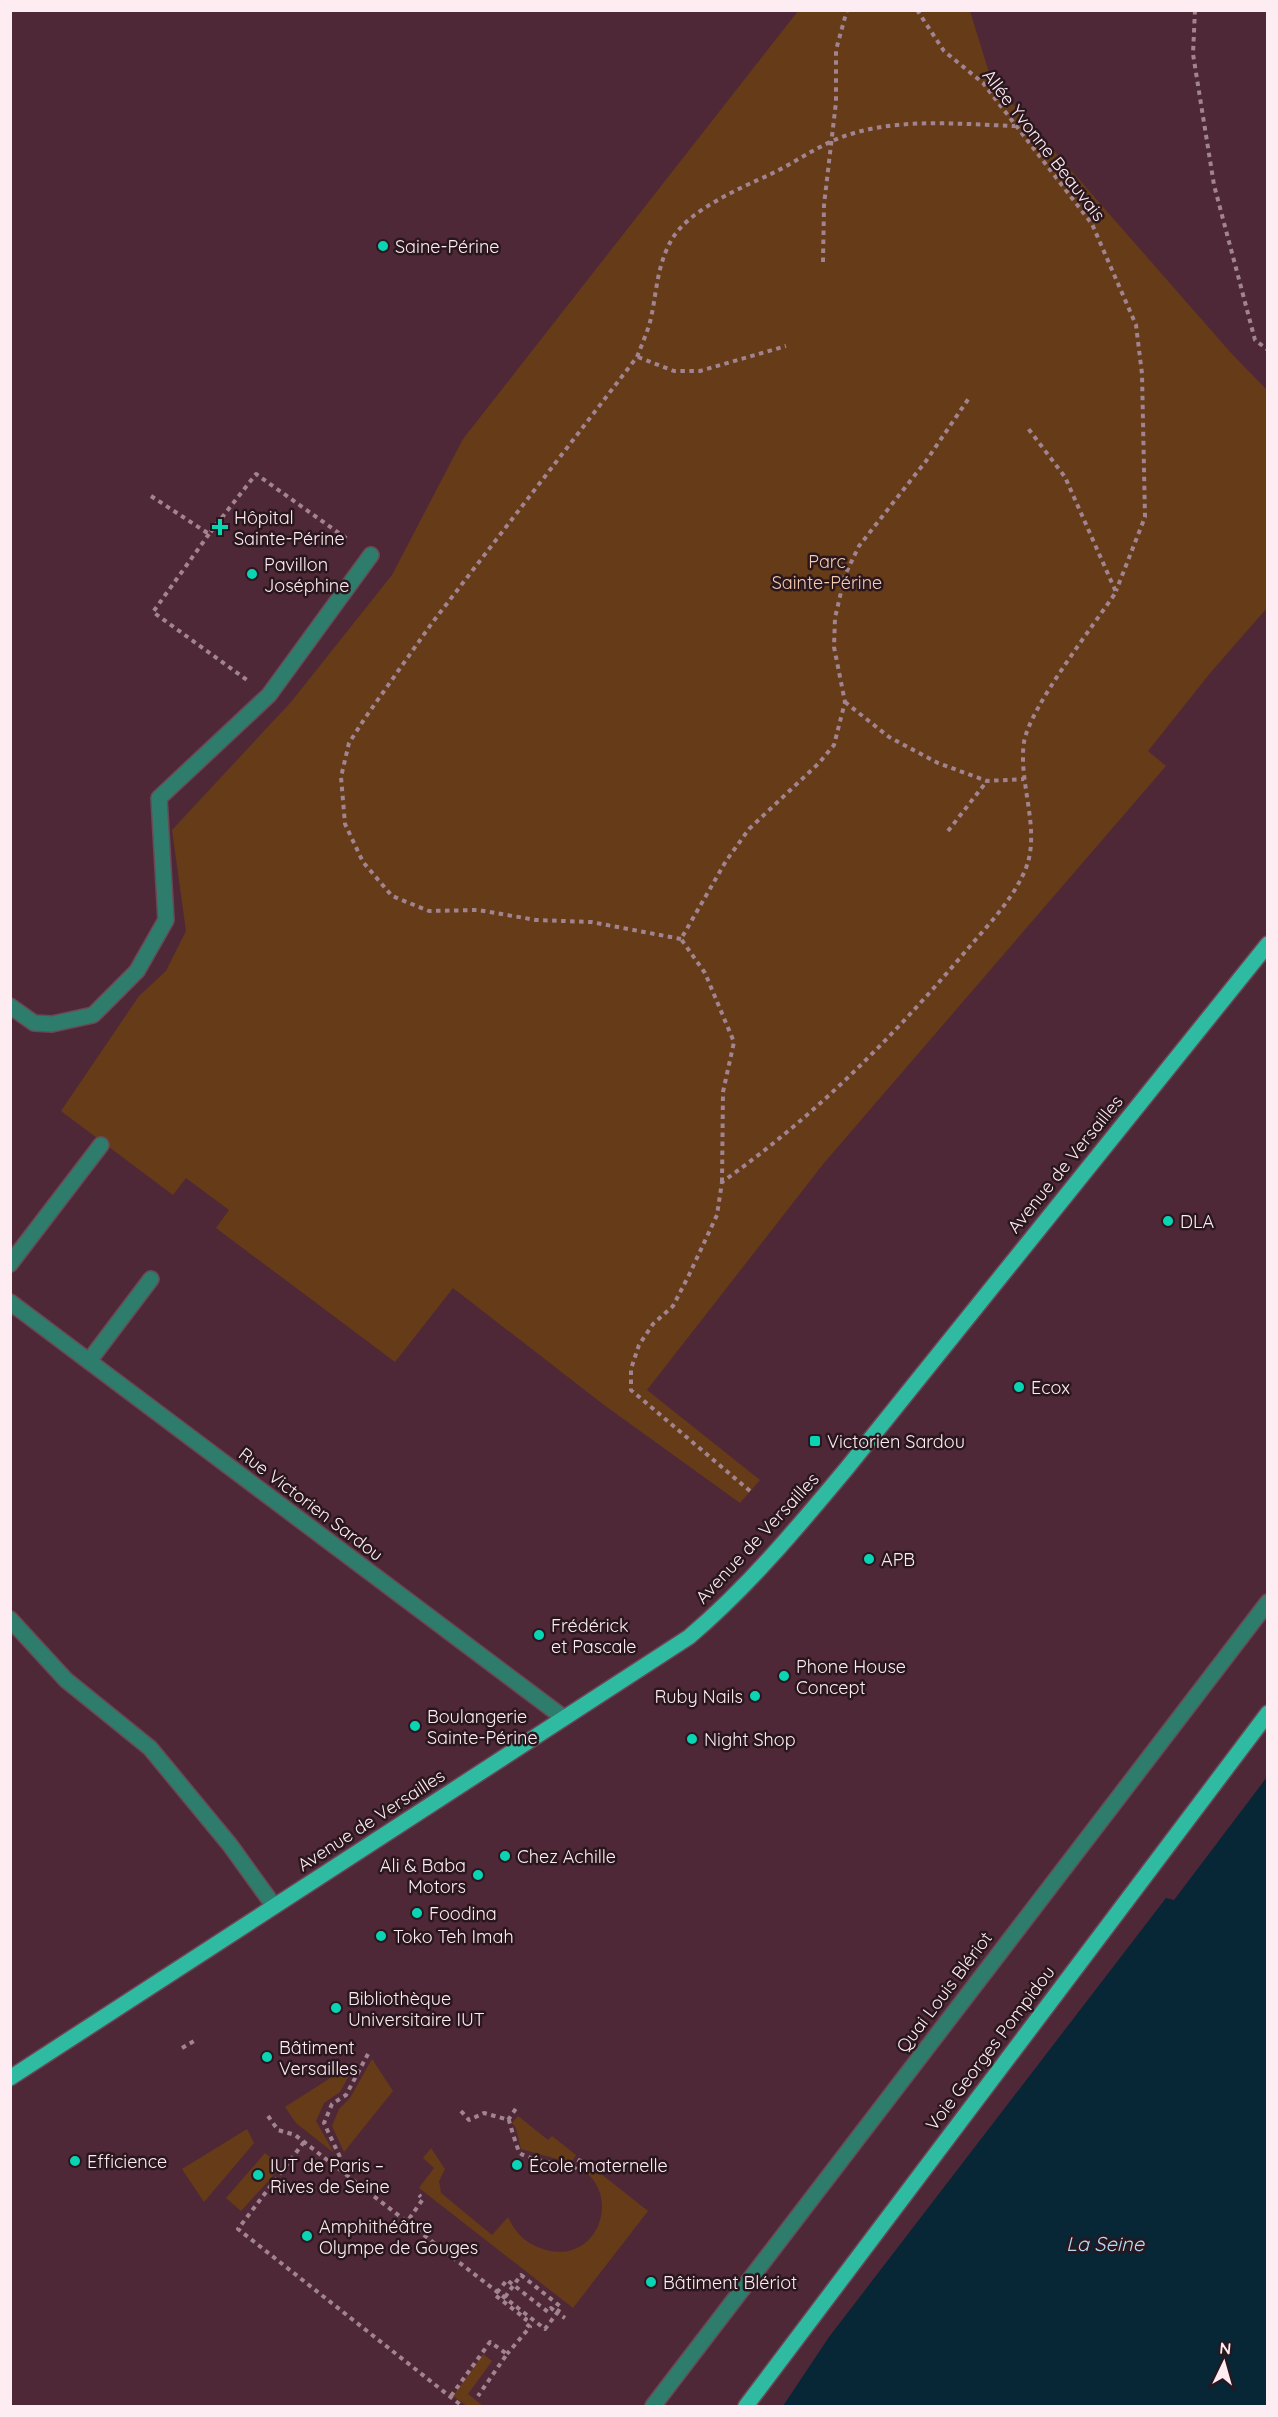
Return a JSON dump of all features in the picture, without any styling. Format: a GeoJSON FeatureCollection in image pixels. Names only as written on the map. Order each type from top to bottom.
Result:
{"type":"FeatureCollection","features":[{"type":"Feature","properties":{"kind":"main road","name":"Avenue de Versailles"},"geometry":{"type":"LineString","coordinates":[[10,2078],[689,1637],[724,1607],[792,1534],[1268,944]]}},
{"type":"Feature","properties":{"kind":"main road","name":"Voie Georges Pompidou"},"geometry":{"type":"LineString","coordinates":[[746,2406],[1268,1713]]}},
{"type":"Feature","properties":{"kind":"street"},"geometry":{"type":"LineString","coordinates":[[10,1006],[34,1023],[51,1024],[93,1015],[137,971],[166,920],[159,798],[269,695],[371,555]]}},
{"type":"Feature","properties":{"kind":"street"},"geometry":{"type":"LineString","coordinates":[[10,1264],[101,1145]]}},
{"type":"Feature","properties":{"kind":"street"},"geometry":{"type":"LineString","coordinates":[[88,1361],[151,1279]]}},
{"type":"Feature","properties":{"kind":"street","name":"Rue Victorien Sardou"},"geometry":{"type":"LineString","coordinates":[[10,1302],[564,1718]]}},
{"type":"Feature","properties":{"kind":"street","name":"Quai Louis Blériot"},"geometry":{"type":"LineString","coordinates":[[653,2406],[1268,1602]]}},
{"type":"Feature","properties":{"kind":"street"},"geometry":{"type":"LineString","coordinates":[[10,1619],[66,1680],[150,1748],[230,1845],[274,1906]]}},
{"type":"Feature","properties":{"kind":"path"},"geometry":{"type":"LineString","coordinates":[[823,262],[824,205],[836,102],[836,50],[847,10]]}},
{"type":"Feature","properties":{"kind":"path","name":"Allée Yvonne Beauvais"},"geometry":{"type":"LineString","coordinates":[[722,1182],[763,1153],[868,1060],[907,1020],[1002,907],[1026,867],[1032,845],[1024,779],[1024,741],[1038,708],[1116,592],[1145,517],[1142,374],[1136,326],[1092,225],[982,83],[944,51],[917,10]]}},
{"type":"Feature","properties":{"kind":"path"},"geometry":{"type":"LineString","coordinates":[[1195,10],[1193,54],[1214,185],[1255,340],[1268,350]]}},
{"type":"Feature","properties":{"kind":"path"},"geometry":{"type":"LineString","coordinates":[[750,1491],[631,1390],[631,1369],[639,1345],[653,1324],[673,1306],[717,1215],[722,1182],[723,1092],[734,1042],[705,974],[681,939],[591,922],[536,920],[478,910],[429,911],[392,896],[363,862],[345,824],[341,777],[349,742],[432,622],[637,357],[651,319],[656,277],[673,237],[696,215],[738,187],[770,174],[831,141],[876,128],[906,124],[1015,126]]}},
{"type":"Feature","properties":{"kind":"path"},"geometry":{"type":"LineString","coordinates":[[637,357],[674,371],[700,371],[786,346]]}},
{"type":"Feature","properties":{"kind":"path"},"geometry":{"type":"LineString","coordinates":[[681,939],[726,861],[749,829],[819,763],[834,745],[845,702],[834,647],[836,618],[845,575],[859,546],[926,461],[969,398]]}},
{"type":"Feature","properties":{"kind":"path"},"geometry":{"type":"LineString","coordinates":[[1027,427],[1065,477],[1116,592]]}},
{"type":"Feature","properties":{"kind":"path"},"geometry":{"type":"LineString","coordinates":[[269,695],[153,612],[209,534],[256,474],[371,555]]}},
{"type":"Feature","properties":{"kind":"path"},"geometry":{"type":"LineString","coordinates":[[151,496],[209,534]]}},
{"type":"Feature","properties":{"kind":"path"},"geometry":{"type":"LineString","coordinates":[[845,702],[889,737],[938,763],[987,781],[1024,779]]}},
{"type":"Feature","properties":{"kind":"path"},"geometry":{"type":"LineString","coordinates":[[948,831],[987,781]]}},
{"type":"Feature","properties":{"kind":"path"},"geometry":{"type":"LineString","coordinates":[[182,2049],[194,2041]]}},
{"type":"Feature","properties":{"kind":"path"},"geometry":{"type":"LineString","coordinates":[[340,2157],[324,2123],[332,2104],[346,2095],[368,2054]]}},
{"type":"Feature","properties":{"kind":"path"},"geometry":{"type":"LineString","coordinates":[[508,2120],[517,2107]]}},
{"type":"Feature","properties":{"kind":"path"},"geometry":{"type":"LineString","coordinates":[[461,2111],[470,2120],[484,2113],[508,2120],[514,2129],[520,2154],[576,2168],[581,2158]]}},
{"type":"Feature","properties":{"kind":"path"},"geometry":{"type":"LineString","coordinates":[[268,2116],[278,2130],[296,2135],[545,2329],[561,2307],[521,2275],[505,2297]]}},
{"type":"Feature","properties":{"kind":"path"},"geometry":{"type":"LineString","coordinates":[[304,2142],[238,2229],[462,2406]]}},
{"type":"Feature","properties":{"kind":"path"},"geometry":{"type":"LineString","coordinates":[[404,2226],[423,2199],[419,2195]]}},
{"type":"Feature","properties":{"kind":"path"},"geometry":{"type":"LineString","coordinates":[[478,2396],[507,2354],[530,2327],[524,2322],[526,2319],[495,2295],[507,2280],[548,2312],[551,2308],[565,2318]]}},
{"type":"Feature","properties":{"kind":"path"},"geometry":{"type":"LineString","coordinates":[[451,2396],[490,2342],[507,2354]]}},
{"type":"Feature","properties":{"kind":"green space","name":"Parc Sainte-Périne"},"geometry":{"type":"Polygon","coordinates":[[[798,11],[970,11],[991,79],[1231,353],[1267,390],[1267,608],[1211,672],[1148,751],[1166,766],[824,1163],[647,1390],[760,1480],[740,1503],[604,1405],[453,1288],[395,1362],[216,1228],[229,1210],[186,1178],[173,1195],[61,1111],[139,996],[166,971],[186,931],[172,830],[291,702],[392,575],[463,439],[798,11]]]}},
{"type":"Feature","properties":{"kind":"green space"},"geometry":{"type":"Polygon","coordinates":[[[372,2059],[393,2091],[344,2152],[332,2126],[339,2109],[350,2098],[372,2059]]]}},
{"type":"Feature","properties":{"kind":"green space"},"geometry":{"type":"Polygon","coordinates":[[[357,2061],[340,2092],[324,2103],[316,2121],[334,2153],[296,2123],[285,2107],[357,2061]]]}},
{"type":"Feature","properties":{"kind":"green space"},"geometry":{"type":"Polygon","coordinates":[[[518,2116],[548,2140],[552,2136],[576,2155],[571,2163],[521,2149],[516,2128],[512,2123],[518,2116]]]}},
{"type":"Feature","properties":{"kind":"green space"},"geometry":{"type":"Polygon","coordinates":[[[247,2129],[254,2143],[204,2202],[182,2169],[247,2129]]]}},
{"type":"Feature","properties":{"kind":"green space"},"geometry":{"type":"Polygon","coordinates":[[[431,2148],[445,2169],[439,2181],[441,2193],[492,2235],[508,2217],[521,2236],[540,2248],[559,2252],[576,2249],[589,2240],[602,2212],[601,2197],[595,2182],[582,2169],[586,2162],[648,2211],[573,2308],[419,2188],[434,2168],[423,2158],[431,2148]]]}},
{"type":"Feature","properties":{"kind":"green space"},"geometry":{"type":"Polygon","coordinates":[[[265,2153],[281,2167],[241,2211],[226,2198],[265,2153]]]}},
{"type":"Feature","properties":{"kind":"green space"},"geometry":{"type":"Polygon","coordinates":[[[483,2354],[492,2361],[468,2394],[483,2406],[467,2406],[453,2396],[483,2354]]]}},
{"type":"Feature","properties":{"kind":"water","name":"La Seine"},"geometry":{"type":"Polygon","coordinates":[[[1267,1777],[1267,2406],[783,2406],[829,2337],[1166,1898],[1174,1900],[1267,1777]]]}},
{"type":"Feature","properties":{"kind":"place","name":"Saine-Périne"},"geometry":{"type":"Point","coordinates":[383,246]}},
{"type":"Feature","properties":{"kind":"place","name":"Hôpital Sainte-Périne"},"geometry":{"type":"Point","coordinates":[220,527]}},
{"type":"Feature","properties":{"kind":"place","name":"Pavillon Joséphine"},"geometry":{"type":"Point","coordinates":[252,574]}},
{"type":"Feature","properties":{"kind":"place","name":"DLA"},"geometry":{"type":"Point","coordinates":[1168,1221]}},
{"type":"Feature","properties":{"kind":"place","name":"Ecox"},"geometry":{"type":"Point","coordinates":[1019,1387]}},
{"type":"Feature","properties":{"kind":"place","name":"Victorien Sardou"},"geometry":{"type":"Point","coordinates":[815,1441]}},
{"type":"Feature","properties":{"kind":"place","name":"APB"},"geometry":{"type":"Point","coordinates":[869,1559]}},
{"type":"Feature","properties":{"kind":"place","name":"Frédérick et Pascale"},"geometry":{"type":"Point","coordinates":[539,1635]}},
{"type":"Feature","properties":{"kind":"place","name":"Phone House Concept"},"geometry":{"type":"Point","coordinates":[784,1676]}},
{"type":"Feature","properties":{"kind":"place","name":"Ruby Nails"},"geometry":{"type":"Point","coordinates":[755,1696]}},
{"type":"Feature","properties":{"kind":"place","name":"Boulangerie Sainte-Périne"},"geometry":{"type":"Point","coordinates":[415,1726]}},
{"type":"Feature","properties":{"kind":"place","name":"Night Shop"},"geometry":{"type":"Point","coordinates":[692,1739]}},
{"type":"Feature","properties":{"kind":"place","name":"Chez Achille"},"geometry":{"type":"Point","coordinates":[505,1856]}},
{"type":"Feature","properties":{"kind":"place","name":"Ali & Baba Motors"},"geometry":{"type":"Point","coordinates":[478,1875]}},
{"type":"Feature","properties":{"kind":"place","name":"Foodina"},"geometry":{"type":"Point","coordinates":[417,1913]}},
{"type":"Feature","properties":{"kind":"place","name":"Toko Teh Imah"},"geometry":{"type":"Point","coordinates":[381,1936]}},
{"type":"Feature","properties":{"kind":"place","name":"Bibliothèque Universitaire IUT"},"geometry":{"type":"Point","coordinates":[336,2008]}},
{"type":"Feature","properties":{"kind":"place","name":"Bâtiment Versailles"},"geometry":{"type":"Point","coordinates":[267,2057]}},
{"type":"Feature","properties":{"kind":"place","name":"Efficience"},"geometry":{"type":"Point","coordinates":[75,2161]}},
{"type":"Feature","properties":{"kind":"place","name":"École maternelle"},"geometry":{"type":"Point","coordinates":[517,2165]}},
{"type":"Feature","properties":{"kind":"place","name":"IUT de Paris – Rives de Seine"},"geometry":{"type":"Point","coordinates":[258,2175]}},
{"type":"Feature","properties":{"kind":"place","name":"Amphithéâtre Olympe de Gouges"},"geometry":{"type":"Point","coordinates":[307,2236]}},
{"type":"Feature","properties":{"kind":"place","name":"Bâtiment Blériot"},"geometry":{"type":"Point","coordinates":[651,2282]}}]}
